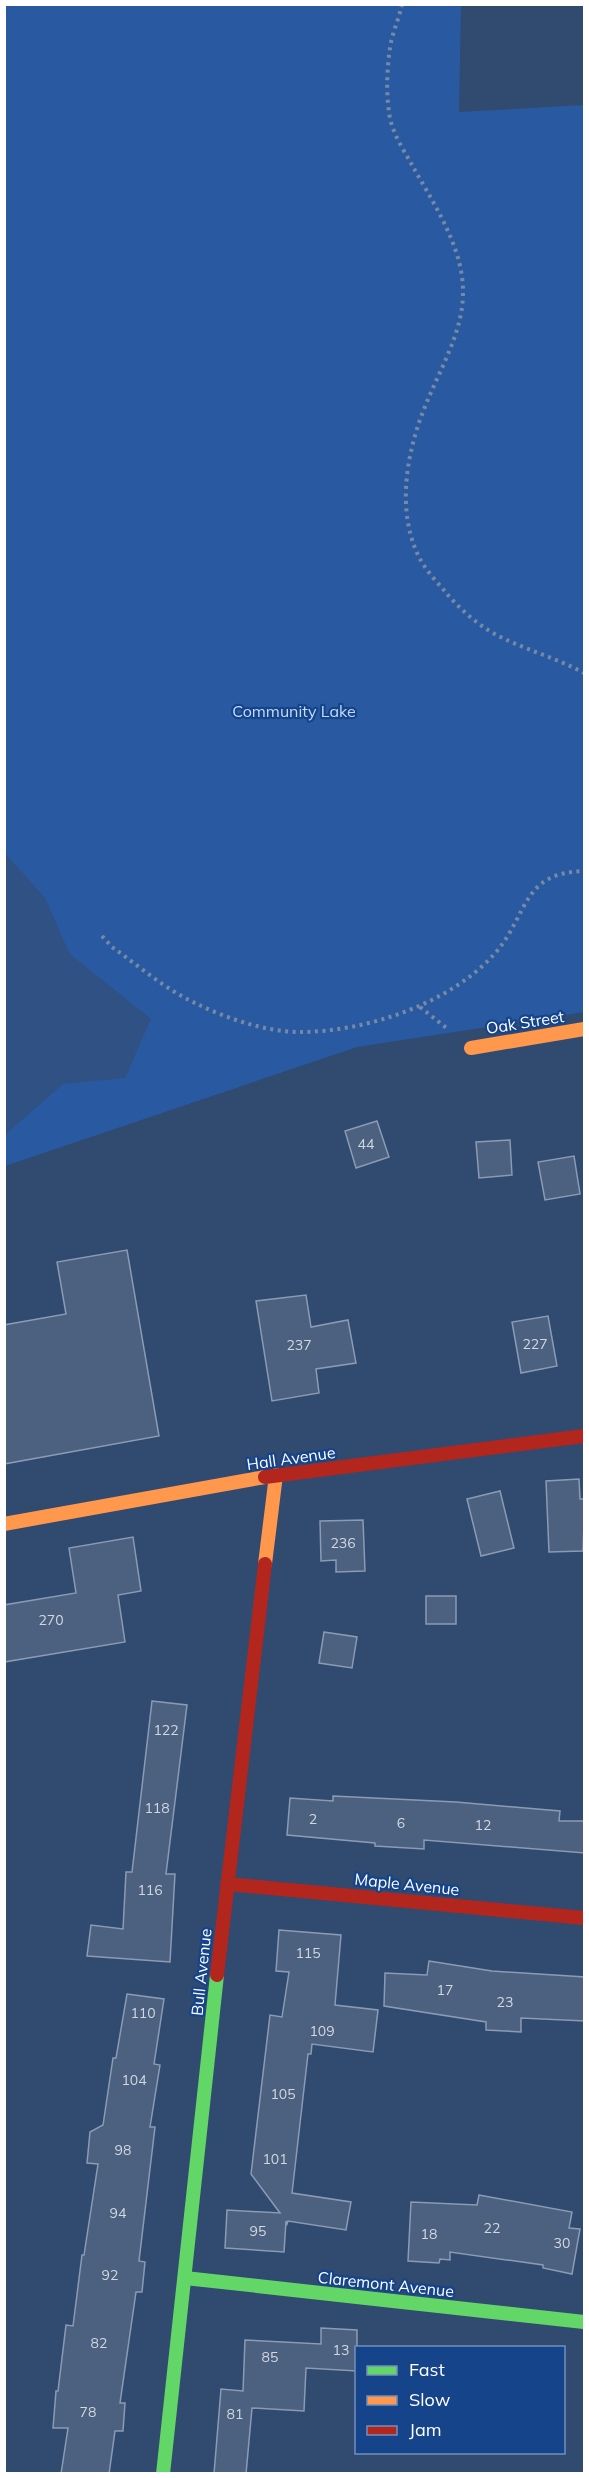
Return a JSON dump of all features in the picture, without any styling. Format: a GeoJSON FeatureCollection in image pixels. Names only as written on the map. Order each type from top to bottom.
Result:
{"type":"FeatureCollection","features":[{"type":"Feature","properties":{"kind":"street","name":"Oak Street"},"geometry":{"type":"LineString","coordinates":[[471,1048],[585,1029]]}},
{"type":"Feature","properties":{"kind":"street","name":"Hall Avenue"},"geometry":{"type":"LineString","coordinates":[[4,1524],[276,1475],[585,1436]]}},
{"type":"Feature","properties":{"kind":"street","name":"Bull Avenue"},"geometry":{"type":"LineString","coordinates":[[163,2474],[227,1884],[276,1475]]}},
{"type":"Feature","properties":{"kind":"street","name":"Maple Avenue"},"geometry":{"type":"LineString","coordinates":[[227,1884],[585,1918]]}},
{"type":"Feature","properties":{"kind":"street","name":"Claremont Avenue"},"geometry":{"type":"LineString","coordinates":[[185,2278],[585,2322]]}},
{"type":"Feature","properties":{"kind":"path"},"geometry":{"type":"LineString","coordinates":[[402,4],[390,47],[387,87],[389,114],[399,143],[453,245],[462,274],[464,303],[460,324],[424,408],[410,452],[406,492],[411,537],[418,557],[437,583],[464,612],[494,633],[560,660],[585,673]]}},
{"type":"Feature","properties":{"kind":"path"},"geometry":{"type":"LineString","coordinates":[[102,936],[112,947],[193,1002],[230,1017],[298,1032],[337,1029],[393,1016],[420,1006],[442,994],[474,972],[496,951],[513,928],[527,899],[547,878],[569,872],[585,871]]}},
{"type":"Feature","properties":{"kind":"green space","name":"Community Lake"},"geometry":{"type":"Polygon","coordinates":[[[5,5],[461,5],[459,112],[584,105],[584,1012],[357,1047],[5,1166],[5,5]]]}},
{"type":"Feature","properties":{"kind":"shaded area"},"geometry":{"type":"Polygon","coordinates":[[[5,853],[45,898],[70,954],[151,1019],[125,1078],[63,1084],[5,1135],[5,853]]]}},
{"type":"Feature","properties":{"kind":"building"},"geometry":{"type":"Polygon","coordinates":[[[377,1121],[389,1157],[356,1168],[345,1131],[377,1121]]]}},
{"type":"Feature","properties":{"kind":"building"},"geometry":{"type":"Polygon","coordinates":[[[510,1140],[512,1175],[479,1178],[476,1142],[510,1140]]]}},
{"type":"Feature","properties":{"kind":"building"},"geometry":{"type":"Polygon","coordinates":[[[574,1156],[580,1194],[545,1200],[538,1162],[574,1156]]]}},
{"type":"Feature","properties":{"kind":"building"},"geometry":{"type":"Polygon","coordinates":[[[127,1250],[159,1436],[4,1464],[4,1325],[66,1314],[57,1262],[127,1250]]]}},
{"type":"Feature","properties":{"kind":"building"},"geometry":{"type":"Polygon","coordinates":[[[306,1295],[311,1327],[348,1320],[356,1363],[316,1369],[319,1393],[272,1401],[256,1301],[306,1295]]]}},
{"type":"Feature","properties":{"kind":"building"},"geometry":{"type":"Polygon","coordinates":[[[548,1316],[557,1366],[521,1373],[512,1322],[548,1316]]]}},
{"type":"Feature","properties":{"kind":"building"},"geometry":{"type":"Polygon","coordinates":[[[579,1479],[580,1499],[585,1499],[583,1551],[549,1552],[546,1481],[579,1479]]]}},
{"type":"Feature","properties":{"kind":"building"},"geometry":{"type":"Polygon","coordinates":[[[500,1491],[514,1548],[481,1556],[467,1499],[500,1491]]]}},
{"type":"Feature","properties":{"kind":"building"},"geometry":{"type":"Polygon","coordinates":[[[363,1520],[365,1571],[336,1572],[336,1560],[321,1561],[320,1521],[363,1520]]]}},
{"type":"Feature","properties":{"kind":"building"},"geometry":{"type":"Polygon","coordinates":[[[133,1537],[141,1591],[118,1595],[125,1642],[4,1662],[4,1605],[76,1593],[69,1548],[133,1537]]]}},
{"type":"Feature","properties":{"kind":"building"},"geometry":{"type":"Polygon","coordinates":[[[426,1596],[456,1596],[456,1624],[426,1624],[426,1596]]]}},
{"type":"Feature","properties":{"kind":"building"},"geometry":{"type":"Polygon","coordinates":[[[324,1632],[357,1637],[352,1668],[319,1663],[324,1632]]]}},
{"type":"Feature","properties":{"kind":"building"},"geometry":{"type":"Polygon","coordinates":[[[152,1701],[187,1705],[166,1874],[175,1874],[170,1962],[87,1956],[91,1925],[123,1929],[126,1872],[132,1872],[152,1701]]]}},
{"type":"Feature","properties":{"kind":"building"},"geometry":{"type":"Polygon","coordinates":[[[333,1796],[456,1802],[560,1811],[559,1821],[585,1821],[585,1853],[424,1840],[424,1849],[375,1846],[375,1843],[287,1835],[290,1798],[333,1801],[333,1796]]]}},
{"type":"Feature","properties":{"kind":"building"},"geometry":{"type":"Polygon","coordinates":[[[279,1930],[341,1935],[335,2005],[378,2010],[373,2052],[312,2044],[311,2054],[308,2054],[292,2193],[351,2202],[346,2230],[288,2221],[287,2224],[286,2221],[284,2252],[225,2248],[227,2210],[280,2213],[251,2174],[270,2015],[282,2017],[289,1972],[276,1971],[279,1930]]]}},
{"type":"Feature","properties":{"kind":"building"},"geometry":{"type":"Polygon","coordinates":[[[429,1961],[492,1971],[585,1977],[585,2021],[521,2018],[521,2032],[486,2030],[486,2022],[384,2006],[385,1973],[427,1975],[429,1961]]]}},
{"type":"Feature","properties":{"kind":"building"},"geometry":{"type":"Polygon","coordinates":[[[127,1994],[164,1999],[154,2064],[160,2065],[150,2127],[155,2127],[139,2261],[145,2262],[142,2292],[136,2292],[120,2403],[125,2403],[123,2431],[115,2431],[109,2474],[61,2474],[68,2428],[53,2428],[56,2391],[58,2391],[66,2325],[73,2326],[82,2255],[84,2255],[98,2164],[87,2163],[90,2132],[103,2125],[113,2058],[116,2058],[127,1994]]]}},
{"type":"Feature","properties":{"kind":"building"},"geometry":{"type":"Polygon","coordinates":[[[479,2195],[572,2212],[569,2228],[580,2229],[572,2274],[543,2268],[543,2265],[450,2252],[450,2260],[440,2259],[439,2263],[408,2261],[411,2202],[477,2205],[479,2195]]]}},
{"type":"Feature","properties":{"kind":"building"},"geometry":{"type":"Polygon","coordinates":[[[321,2328],[357,2330],[355,2371],[306,2368],[304,2411],[252,2408],[246,2474],[214,2474],[221,2389],[243,2391],[245,2340],[321,2344],[321,2328]]]}},
{"type":"Feature","properties":{"kind":"traffic: fast"},"geometry":{"type":"LineString","coordinates":[[163,2474],[217,1975]]}},
{"type":"Feature","properties":{"kind":"traffic: fast"},"geometry":{"type":"LineString","coordinates":[[185,2278],[584,2322]]}},
{"type":"Feature","properties":{"kind":"traffic: slow"},"geometry":{"type":"LineString","coordinates":[[471,1048],[584,1029]]}},
{"type":"Feature","properties":{"kind":"traffic: slow"},"geometry":{"type":"LineString","coordinates":[[265,1564],[276,1475]]}},
{"type":"Feature","properties":{"kind":"traffic: slow"},"geometry":{"type":"LineString","coordinates":[[4,1524],[265,1477]]}},
{"type":"Feature","properties":{"kind":"traffic: jam"},"geometry":{"type":"LineString","coordinates":[[265,1477],[584,1436]]}},
{"type":"Feature","properties":{"kind":"traffic: jam"},"geometry":{"type":"LineString","coordinates":[[217,1975],[265,1564]]}},
{"type":"Feature","properties":{"kind":"traffic: jam"},"geometry":{"type":"LineString","coordinates":[[227,1884],[584,1918]]}}]}
